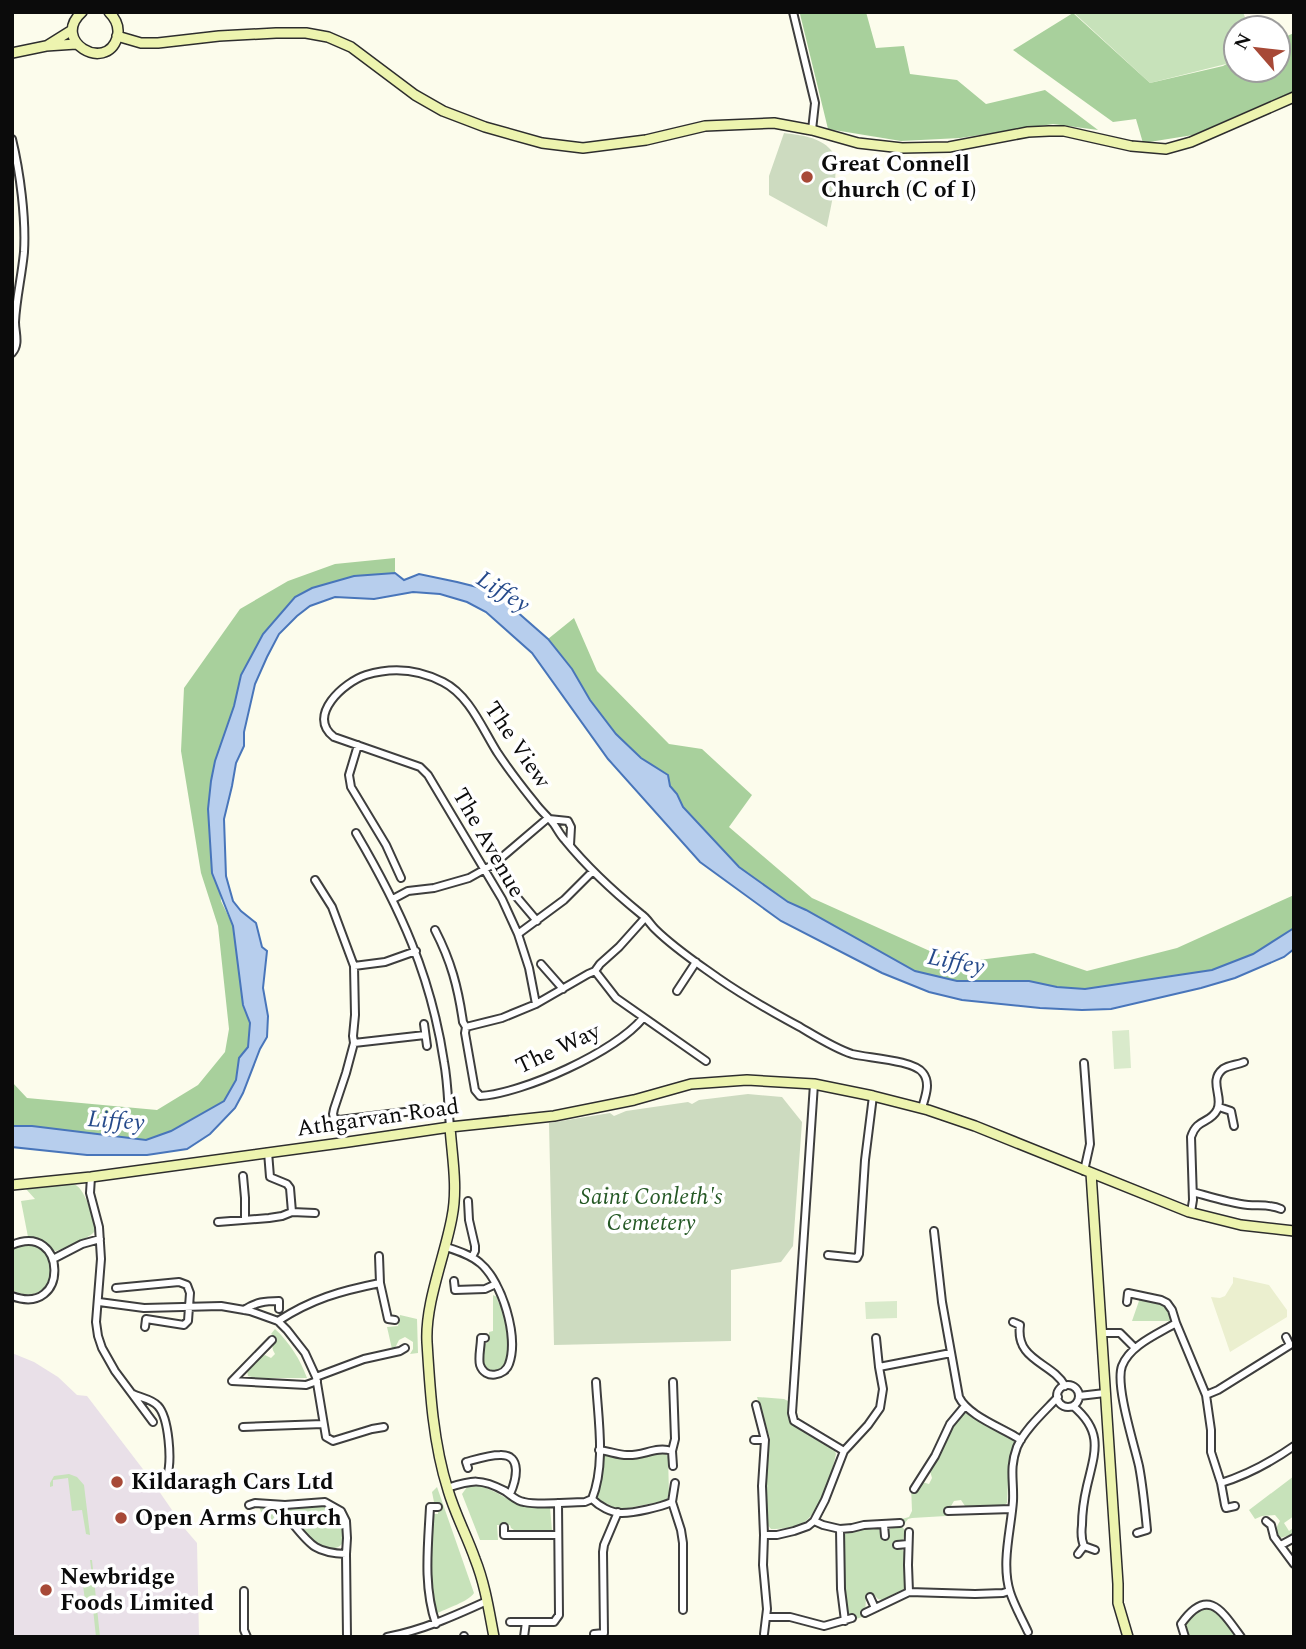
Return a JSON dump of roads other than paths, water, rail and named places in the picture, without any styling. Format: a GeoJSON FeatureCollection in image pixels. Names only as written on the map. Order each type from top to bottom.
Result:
{"type":"FeatureCollection","features":[{"type":"Feature","properties":{"kind":"street"},"geometry":{"type":"LineString","coordinates":[[12,53],[46,46],[76,44],[96,54],[109,49],[117,36],[117,23],[109,12]]}},
{"type":"Feature","properties":{"kind":"street"},"geometry":{"type":"LineString","coordinates":[[793,12],[816,103],[812,130]]}},
{"type":"Feature","properties":{"kind":"street"},"geometry":{"type":"LineString","coordinates":[[76,44],[72,30],[80,13]]}},
{"type":"Feature","properties":{"kind":"street"},"geometry":{"type":"LineString","coordinates":[[46,46],[72,30]]}},
{"type":"Feature","properties":{"kind":"street"},"geometry":{"type":"LineString","coordinates":[[117,36],[141,43],[276,33],[306,33],[328,37],[351,47],[415,95],[443,111],[485,127],[542,143],[583,148],[646,140],[705,126],[774,123],[812,130],[858,144],[902,148],[949,147],[1028,132],[1064,131],[1131,146],[1166,149],[1191,142],[1294,97]]}},
{"type":"Feature","properties":{"kind":"street"},"geometry":{"type":"LineString","coordinates":[[12,139],[23,211],[24,251],[16,287],[17,342],[12,353]]}},
{"type":"Feature","properties":{"kind":"street","name":"The View"},"geometry":{"type":"LineString","coordinates":[[358,745],[334,737],[326,729],[324,722],[327,709],[337,692],[364,676],[405,670],[427,675],[447,684],[466,702],[499,755],[569,845],[655,929],[696,962],[756,1002],[831,1045],[852,1054],[920,1069],[925,1074],[927,1087],[922,1108]]}},
{"type":"Feature","properties":{"kind":"street"},"geometry":{"type":"LineString","coordinates":[[358,745],[349,775],[351,787],[401,878]]}},
{"type":"Feature","properties":{"kind":"street","name":"The Avenue"},"geometry":{"type":"LineString","coordinates":[[358,745],[424,770],[502,899],[518,934],[529,968],[536,1004]]}},
{"type":"Feature","properties":{"kind":"street"},"geometry":{"type":"LineString","coordinates":[[393,899],[408,891],[434,888],[469,878],[512,850],[549,818],[568,821],[569,845]]}},
{"type":"Feature","properties":{"kind":"street"},"geometry":{"type":"LineString","coordinates":[[356,833],[393,899],[416,951],[445,1065],[455,1192],[427,1338],[431,1403],[447,1488],[476,1560],[494,1637]]}},
{"type":"Feature","properties":{"kind":"street"},"geometry":{"type":"LineString","coordinates":[[397,867],[406,863]]}},
{"type":"Feature","properties":{"kind":"street"},"geometry":{"type":"LineString","coordinates":[[518,934],[564,900],[593,871]]}},
{"type":"Feature","properties":{"kind":"street"},"geometry":{"type":"LineString","coordinates":[[315,880],[332,907],[354,965],[354,1043],[334,1109],[334,1118],[339,1121],[430,1109]]}},
{"type":"Feature","properties":{"kind":"street"},"geometry":{"type":"LineString","coordinates":[[312,894],[321,888]]}},
{"type":"Feature","properties":{"kind":"street"},"geometry":{"type":"LineString","coordinates":[[515,895],[537,921]]}},
{"type":"Feature","properties":{"kind":"street"},"geometry":{"type":"LineString","coordinates":[[435,930],[454,975],[466,1027],[502,1018],[536,1004],[595,971],[645,918]]}},
{"type":"Feature","properties":{"kind":"street"},"geometry":{"type":"LineString","coordinates":[[431,945],[441,941]]}},
{"type":"Feature","properties":{"kind":"street"},"geometry":{"type":"LineString","coordinates":[[354,965],[385,962],[416,951]]}},
{"type":"Feature","properties":{"kind":"street"},"geometry":{"type":"LineString","coordinates":[[677,990],[696,962]]}},
{"type":"Feature","properties":{"kind":"street"},"geometry":{"type":"LineString","coordinates":[[541,964],[563,989]]}},
{"type":"Feature","properties":{"kind":"street"},"geometry":{"type":"LineString","coordinates":[[595,971],[616,998],[706,1061]]}},
{"type":"Feature","properties":{"kind":"street","name":"The Way"},"geometry":{"type":"LineString","coordinates":[[466,1027],[472,1078],[475,1090],[480,1096],[550,1077],[626,1034],[643,1018]]}},
{"type":"Feature","properties":{"kind":"street"},"geometry":{"type":"LineString","coordinates":[[424,1024],[427,1046]]}},
{"type":"Feature","properties":{"kind":"street"},"geometry":{"type":"LineString","coordinates":[[354,1043],[425,1035]]}},
{"type":"Feature","properties":{"kind":"street"},"geometry":{"type":"LineString","coordinates":[[686,1059],[691,1051]]}},
{"type":"Feature","properties":{"kind":"street"},"geometry":{"type":"LineString","coordinates":[[1191,1212],[1191,1137],[1199,1123],[1210,1118],[1219,1107],[1216,1084],[1219,1074],[1227,1067],[1244,1062]]}},
{"type":"Feature","properties":{"kind":"street"},"geometry":{"type":"LineString","coordinates":[[1084,1063],[1090,1144],[1087,1172],[1102,1333],[1118,1603],[1128,1637]]}},
{"type":"Feature","properties":{"kind":"street","name":"Athgarvan Road"},"geometry":{"type":"LineString","coordinates":[[12,1185],[91,1177],[450,1127],[555,1116],[634,1100],[691,1084],[747,1080],[814,1084],[922,1108],[980,1128],[1191,1212],[1241,1226],[1294,1231]]}},
{"type":"Feature","properties":{"kind":"street"},"geometry":{"type":"LineString","coordinates":[[814,1084],[792,1413],[794,1421],[844,1451]]}},
{"type":"Feature","properties":{"kind":"street"},"geometry":{"type":"LineString","coordinates":[[828,1255],[857,1258],[859,1254],[873,1096]]}},
{"type":"Feature","properties":{"kind":"street"},"geometry":{"type":"LineString","coordinates":[[1219,1107],[1231,1111],[1234,1126]]}},
{"type":"Feature","properties":{"kind":"street"},"geometry":{"type":"LineString","coordinates":[[381,1115],[383,1126]]}},
{"type":"Feature","properties":{"kind":"street"},"geometry":{"type":"LineString","coordinates":[[268,1153],[270,1177],[284,1182],[290,1188],[292,1212]]}},
{"type":"Feature","properties":{"kind":"street"},"geometry":{"type":"LineString","coordinates":[[91,1177],[90,1193],[97,1216],[102,1259],[96,1322],[102,1348],[115,1371],[153,1422]]}},
{"type":"Feature","properties":{"kind":"street"},"geometry":{"type":"LineString","coordinates":[[245,1179],[245,1219]]}},
{"type":"Feature","properties":{"kind":"street"},"geometry":{"type":"LineString","coordinates":[[1193,1192],[1234,1203],[1281,1209]]}},
{"type":"Feature","properties":{"kind":"street"},"geometry":{"type":"LineString","coordinates":[[468,1201],[475,1246],[472,1257]]}},
{"type":"Feature","properties":{"kind":"street"},"geometry":{"type":"LineString","coordinates":[[218,1222],[282,1216],[292,1212],[315,1213]]}},
{"type":"Feature","properties":{"kind":"street"},"geometry":{"type":"LineString","coordinates":[[934,1231],[959,1397],[965,1406],[1021,1440]]}},
{"type":"Feature","properties":{"kind":"street"},"geometry":{"type":"LineString","coordinates":[[53,1259],[82,1244],[100,1239]]}},
{"type":"Feature","properties":{"kind":"street"},"geometry":{"type":"LineString","coordinates":[[12,1245],[32,1241],[45,1247],[55,1266],[52,1284],[39,1297],[21,1299],[12,1296]]}},
{"type":"Feature","properties":{"kind":"street"},"geometry":{"type":"LineString","coordinates":[[446,1247],[472,1257],[492,1276],[496,1284],[510,1323],[511,1339],[509,1366],[500,1375],[484,1371],[480,1365],[481,1338],[485,1338]]}},
{"type":"Feature","properties":{"kind":"street"},"geometry":{"type":"LineString","coordinates":[[926,1249],[935,1248]]}},
{"type":"Feature","properties":{"kind":"street"},"geometry":{"type":"LineString","coordinates":[[379,1255],[380,1283],[388,1319],[395,1320]]}},
{"type":"Feature","properties":{"kind":"street"},"geometry":{"type":"LineString","coordinates":[[454,1281],[455,1290],[485,1289],[496,1284]]}},
{"type":"Feature","properties":{"kind":"street"},"geometry":{"type":"LineString","coordinates":[[116,1288],[179,1282],[187,1285],[190,1293],[188,1321],[184,1325],[146,1319],[145,1327]]}},
{"type":"Feature","properties":{"kind":"street"},"geometry":{"type":"LineString","coordinates":[[278,1321],[326,1296],[380,1283]]}},
{"type":"Feature","properties":{"kind":"street"},"geometry":{"type":"LineString","coordinates":[[128,1287],[128,1297]]}},
{"type":"Feature","properties":{"kind":"street"},"geometry":{"type":"LineString","coordinates":[[1127,1301],[1128,1293],[1161,1300],[1172,1310],[1206,1395],[1212,1452],[1226,1508],[1235,1506]]}},
{"type":"Feature","properties":{"kind":"street"},"geometry":{"type":"LineString","coordinates":[[244,1310],[261,1301],[279,1301],[279,1309]]}},
{"type":"Feature","properties":{"kind":"street"},"geometry":{"type":"LineString","coordinates":[[99,1302],[144,1308],[221,1306],[278,1321],[298,1344],[316,1379],[326,1437],[333,1441],[384,1427]]}},
{"type":"Feature","properties":{"kind":"street"},"geometry":{"type":"LineString","coordinates":[[1013,1322],[1020,1325],[1029,1321]]}},
{"type":"Feature","properties":{"kind":"street"},"geometry":{"type":"LineString","coordinates":[[1136,1533],[1147,1530],[1140,1471],[1122,1392],[1122,1367],[1135,1348],[1176,1323]]}},
{"type":"Feature","properties":{"kind":"street"},"geometry":{"type":"LineString","coordinates":[[1020,1325],[1024,1349],[1032,1359],[1058,1375],[1065,1386],[1074,1388],[1079,1396]]}},
{"type":"Feature","properties":{"kind":"street"},"geometry":{"type":"LineString","coordinates":[[1102,1333],[1120,1333],[1135,1348]]}},
{"type":"Feature","properties":{"kind":"street"},"geometry":{"type":"LineString","coordinates":[[1206,1395],[1290,1345],[1286,1337]]}},
{"type":"Feature","properties":{"kind":"street"},"geometry":{"type":"LineString","coordinates":[[764,1535],[794,1531],[814,1521],[844,1451],[880,1408],[883,1389],[876,1338]]}},
{"type":"Feature","properties":{"kind":"street"},"geometry":{"type":"LineString","coordinates":[[272,1340],[232,1381],[306,1385],[364,1359],[405,1348]]}},
{"type":"Feature","properties":{"kind":"street"},"geometry":{"type":"LineString","coordinates":[[264,1347],[272,1354]]}},
{"type":"Feature","properties":{"kind":"street"},"geometry":{"type":"LineString","coordinates":[[878,1367],[951,1353]]}},
{"type":"Feature","properties":{"kind":"street"},"geometry":{"type":"LineString","coordinates":[[592,1500],[598,1476],[599,1450],[596,1382]]}},
{"type":"Feature","properties":{"kind":"street"},"geometry":{"type":"LineString","coordinates":[[673,1382],[673,1466]]}},
{"type":"Feature","properties":{"kind":"street"},"geometry":{"type":"LineString","coordinates":[[1027,1632],[1009,1591],[1007,1553],[1012,1510],[1012,1464],[1021,1440],[1065,1386]]}},
{"type":"Feature","properties":{"kind":"street"},"geometry":{"type":"LineString","coordinates":[[793,1392],[803,1393]]}},
{"type":"Feature","properties":{"kind":"street"},"geometry":{"type":"LineString","coordinates":[[1079,1396],[1105,1393]]}},
{"type":"Feature","properties":{"kind":"street"},"geometry":{"type":"LineString","coordinates":[[131,1394],[154,1402],[164,1417],[169,1464],[167,1478],[162,1486]]}},
{"type":"Feature","properties":{"kind":"street"},"geometry":{"type":"LineString","coordinates":[[1073,1406],[1079,1396]]}},
{"type":"Feature","properties":{"kind":"street"},"geometry":{"type":"LineString","coordinates":[[1058,1397],[1063,1405],[1073,1406],[1081,1413],[1089,1423],[1095,1441],[1095,1457],[1086,1489],[1081,1539],[1084,1546],[1095,1550]]}},
{"type":"Feature","properties":{"kind":"street"},"geometry":{"type":"LineString","coordinates":[[756,1405],[765,1440],[762,1486],[767,1618],[764,1634]]}},
{"type":"Feature","properties":{"kind":"street"},"geometry":{"type":"LineString","coordinates":[[914,1489],[936,1456],[944,1433],[965,1406]]}},
{"type":"Feature","properties":{"kind":"street"},"geometry":{"type":"LineString","coordinates":[[243,1427],[323,1424]]}},
{"type":"Feature","properties":{"kind":"street"},"geometry":{"type":"LineString","coordinates":[[754,1440],[765,1440]]}},
{"type":"Feature","properties":{"kind":"street"},"geometry":{"type":"LineString","coordinates":[[1221,1483],[1249,1472],[1294,1446]]}},
{"type":"Feature","properties":{"kind":"street"},"geometry":{"type":"LineString","coordinates":[[599,1450],[625,1455],[665,1449],[672,1451]]}},
{"type":"Feature","properties":{"kind":"street"},"geometry":{"type":"LineString","coordinates":[[468,1468],[466,1462],[500,1454],[509,1456],[516,1468],[517,1477],[510,1494]]}},
{"type":"Feature","properties":{"kind":"street"},"geometry":{"type":"LineString","coordinates":[[923,1477],[930,1482]]}},
{"type":"Feature","properties":{"kind":"street"},"geometry":{"type":"LineString","coordinates":[[447,1488],[465,1482],[480,1481],[528,1503],[592,1500]]}},
{"type":"Feature","properties":{"kind":"street"},"geometry":{"type":"LineString","coordinates":[[675,1483],[672,1502],[683,1543],[683,1610]]}},
{"type":"Feature","properties":{"kind":"street"},"geometry":{"type":"LineString","coordinates":[[592,1500],[597,1505],[622,1513],[672,1502]]}},
{"type":"Feature","properties":{"kind":"street"},"geometry":{"type":"LineString","coordinates":[[249,1506],[255,1503],[285,1505],[325,1502],[341,1511],[346,1521],[347,1538],[347,1637]]}},
{"type":"Feature","properties":{"kind":"street"},"geometry":{"type":"LineString","coordinates":[[958,1502],[958,1511]]}},
{"type":"Feature","properties":{"kind":"street"},"geometry":{"type":"LineString","coordinates":[[510,1622],[554,1622],[559,1615],[558,1503]]}},
{"type":"Feature","properties":{"kind":"street"},"geometry":{"type":"LineString","coordinates":[[436,1624],[428,1599],[428,1577],[430,1507],[438,1507]]}},
{"type":"Feature","properties":{"kind":"street"},"geometry":{"type":"LineString","coordinates":[[948,1511],[1012,1510]]}},
{"type":"Feature","properties":{"kind":"street"},"geometry":{"type":"LineString","coordinates":[[594,1634],[604,1633],[603,1552],[618,1512]]}},
{"type":"Feature","properties":{"kind":"street"},"geometry":{"type":"LineString","coordinates":[[814,1521],[840,1529],[900,1523]]}},
{"type":"Feature","properties":{"kind":"street"},"geometry":{"type":"LineString","coordinates":[[1271,1522],[1274,1537],[1294,1564]]}},
{"type":"Feature","properties":{"kind":"street"},"geometry":{"type":"LineString","coordinates":[[295,1525],[316,1548],[324,1552],[346,1554]]}},
{"type":"Feature","properties":{"kind":"street"},"geometry":{"type":"LineString","coordinates":[[884,1525],[885,1536]]}},
{"type":"Feature","properties":{"kind":"street"},"geometry":{"type":"LineString","coordinates":[[504,1527],[504,1535],[558,1535]]}},
{"type":"Feature","properties":{"kind":"street"},"geometry":{"type":"LineString","coordinates":[[767,1618],[790,1617],[824,1626],[849,1620],[841,1589],[840,1529]]}},
{"type":"Feature","properties":{"kind":"street"},"geometry":{"type":"LineString","coordinates":[[909,1532],[909,1592]]}},
{"type":"Feature","properties":{"kind":"street"},"geometry":{"type":"LineString","coordinates":[[1281,1545],[1294,1538]]}},
{"type":"Feature","properties":{"kind":"street"},"geometry":{"type":"LineString","coordinates":[[897,1545],[908,1544]]}},
{"type":"Feature","properties":{"kind":"street"},"geometry":{"type":"LineString","coordinates":[[1078,1554],[1084,1546]]}},
{"type":"Feature","properties":{"kind":"street"},"geometry":{"type":"LineString","coordinates":[[244,1591],[244,1630],[247,1637]]}},
{"type":"Feature","properties":{"kind":"street"},"geometry":{"type":"LineString","coordinates":[[865,1613],[909,1592],[975,1594],[1009,1591]]}},
{"type":"Feature","properties":{"kind":"street"},"geometry":{"type":"LineString","coordinates":[[870,1597],[875,1608]]}},
{"type":"Feature","properties":{"kind":"street"},"geometry":{"type":"LineString","coordinates":[[387,1637],[399,1636],[436,1624],[487,1601]]}},
{"type":"Feature","properties":{"kind":"street"},"geometry":{"type":"LineString","coordinates":[[1185,1637],[1181,1624],[1195,1609],[1203,1605],[1220,1609],[1241,1637]]}},
{"type":"Feature","properties":{"kind":"street"},"geometry":{"type":"LineString","coordinates":[[524,1637],[526,1622]]}},
{"type":"Feature","properties":{"kind":"water"},"geometry":{"type":"Polygon","coordinates":[[[395,573],[404,580],[419,574],[477,587],[507,603],[548,639],[616,734],[641,758],[668,775],[670,786],[683,807],[739,867],[788,902],[915,971],[957,981],[1029,981],[1085,989],[1212,970],[1253,954],[1294,928],[1294,949],[1284,957],[1235,978],[1111,1009],[1040,1008],[962,1000],[929,992],[882,973],[781,921],[700,862],[608,759],[532,653],[486,612],[467,602],[440,594],[413,592],[374,599],[335,597],[310,606],[297,616],[279,634],[267,657],[255,684],[244,732],[244,746],[236,763],[224,819],[226,876],[233,901],[256,923],[262,947],[267,951],[263,988],[268,1016],[267,1037],[235,1108],[210,1134],[187,1149],[147,1155],[87,1155],[12,1147],[12,1126],[146,1140],[171,1131],[224,1101],[236,1080],[239,1058],[248,1047],[250,1023],[243,1005],[233,926],[212,873],[208,809],[215,761],[234,706],[241,675],[263,634],[295,597],[312,588],[354,576],[395,573]]]}},
{"type":"Feature","properties":{"kind":"place","name":"Great Connell Church (C of I)"},"geometry":{"type":"Point","coordinates":[807,177]}},
{"type":"Feature","properties":{"kind":"place","name":"Kildaragh Cars Ltd"},"geometry":{"type":"Point","coordinates":[117,1482]}},
{"type":"Feature","properties":{"kind":"place","name":"Open Arms Church"},"geometry":{"type":"Point","coordinates":[121,1518]}},
{"type":"Feature","properties":{"kind":"place","name":"Newbridge Foods Limited"},"geometry":{"type":"Point","coordinates":[46,1590]}},
{"type":"Feature","properties":{"kind":"water label","name":"Liffey"},"geometry":{"type":"Point","coordinates":[503,592]}},
{"type":"Feature","properties":{"kind":"water label","name":"Liffey"},"geometry":{"type":"Point","coordinates":[956,962]}},
{"type":"Feature","properties":{"kind":"water label","name":"Liffey"},"geometry":{"type":"Point","coordinates":[116,1121]}},
{"type":"Feature","properties":{"kind":"park label","name":"Saint Conleth's Cemetery"},"geometry":{"type":"Point","coordinates":[651,1210]}}]}
